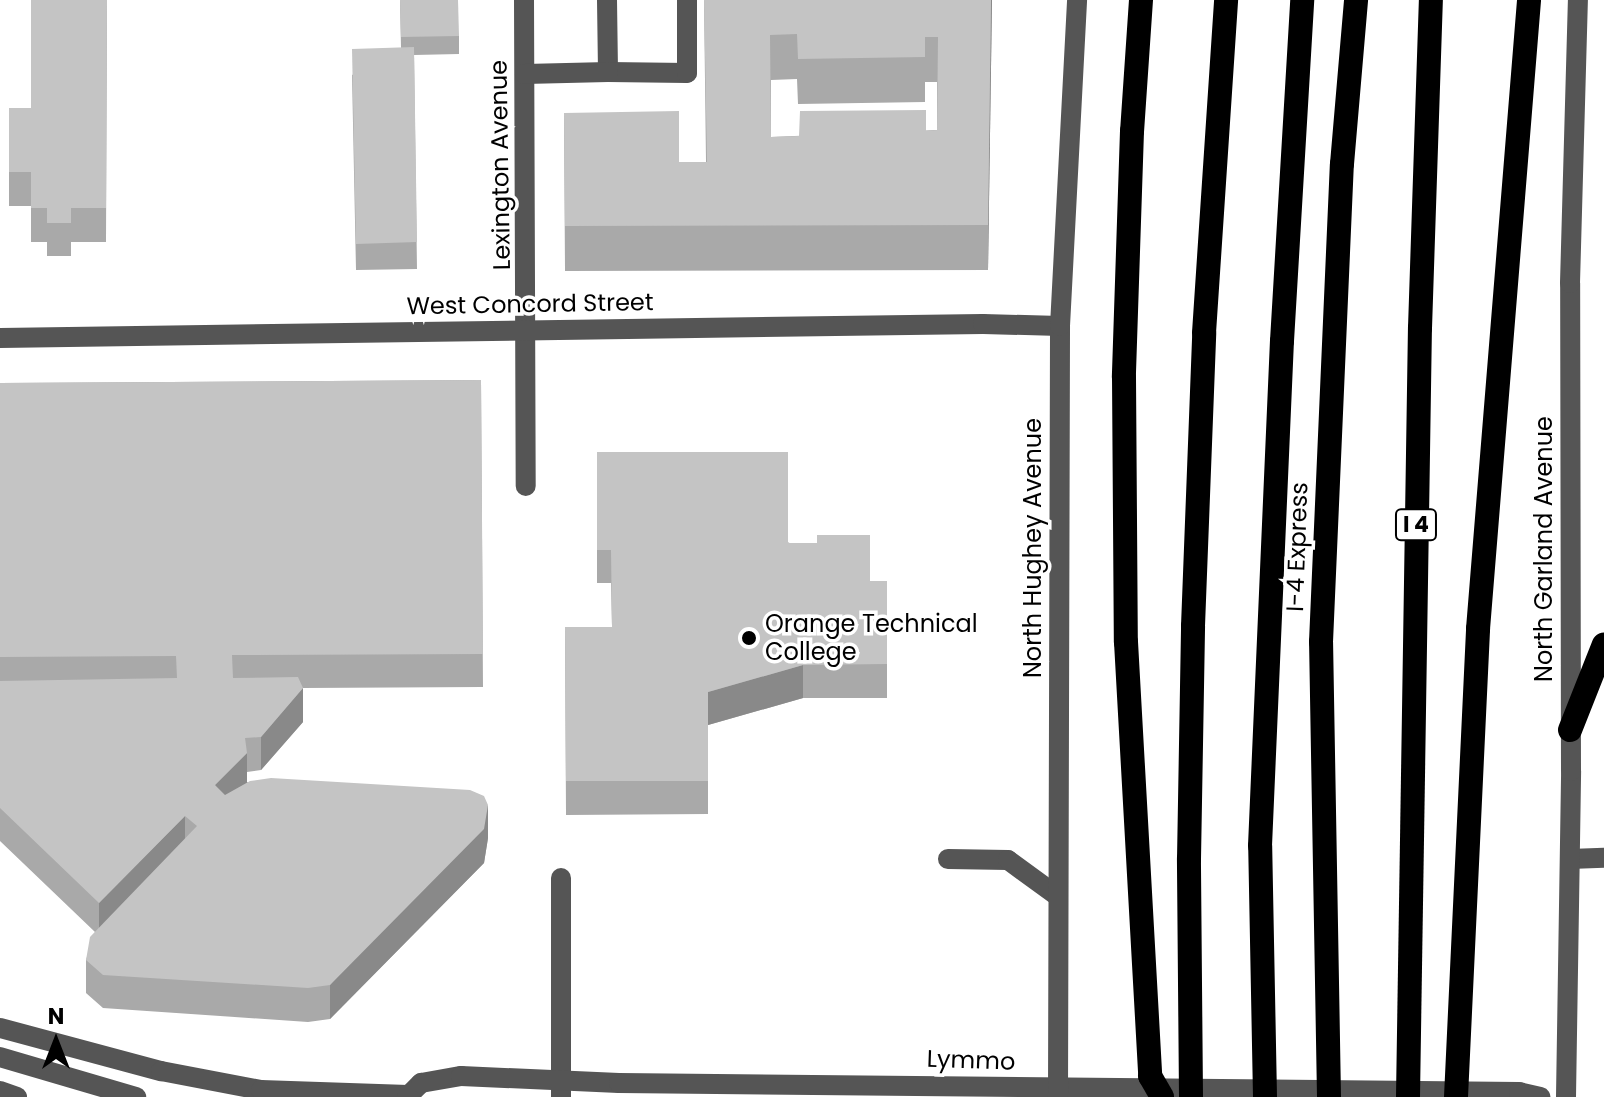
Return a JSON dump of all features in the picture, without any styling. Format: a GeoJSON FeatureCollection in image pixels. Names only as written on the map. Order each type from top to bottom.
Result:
{"type":"FeatureCollection","features":[{"type":"Feature","properties":{"kind":"highway"},"geometry":{"type":"LineString","coordinates":[[1141,0],[1132,131],[1123,455],[1128,706],[1148,1048],[1150,1076],[1162,1097]]}},
{"type":"Feature","properties":{"kind":"highway"},"geometry":{"type":"LineString","coordinates":[[1191,1097],[1189,831],[1196,537],[1204,333],[1226,0]]}},
{"type":"Feature","properties":{"kind":"highway","name":"I-4 Express"},"geometry":{"type":"LineString","coordinates":[[1265,1097],[1260,846],[1281,357],[1302,0]]}},
{"type":"Feature","properties":{"kind":"highway","name":"I-4 Express"},"geometry":{"type":"LineString","coordinates":[[1329,1097],[1321,642],[1342,164],[1356,0]]}},
{"type":"Feature","properties":{"kind":"highway","name":"I 4"},"geometry":{"type":"LineString","coordinates":[[1408,1097],[1420,328],[1431,0]]}},
{"type":"Feature","properties":{"kind":"highway"},"geometry":{"type":"LineString","coordinates":[[1456,1097],[1478,629],[1529,0]]}},
{"type":"Feature","properties":{"kind":"highway"},"geometry":{"type":"LineString","coordinates":[[1570,730],[1604,644]]}},
{"type":"Feature","properties":{"kind":"street","name":"Lexington Avenue"},"geometry":{"type":"LineString","coordinates":[[524,0],[526,486]]}},
{"type":"Feature","properties":{"kind":"street"},"geometry":{"type":"LineString","coordinates":[[607,0],[608,72]]}},
{"type":"Feature","properties":{"kind":"street"},"geometry":{"type":"LineString","coordinates":[[525,74],[687,73],[687,0]]}},
{"type":"Feature","properties":{"kind":"street","name":"North Hughey Avenue"},"geometry":{"type":"LineString","coordinates":[[1058,1093],[1056,895],[1060,326],[1077,0]]}},
{"type":"Feature","properties":{"kind":"street","name":"North Garland Avenue"},"geometry":{"type":"LineString","coordinates":[[1566,1097],[1570,859],[1570,283],[1578,0]]}},
{"type":"Feature","properties":{"kind":"street","name":"West Concord Street"},"geometry":{"type":"LineString","coordinates":[[0,338],[1060,326]]}},
{"type":"Feature","properties":{"kind":"street"},"geometry":{"type":"LineString","coordinates":[[1570,859],[1604,858]]}},
{"type":"Feature","properties":{"kind":"street"},"geometry":{"type":"LineString","coordinates":[[948,859],[1008,860],[1056,895]]}},
{"type":"Feature","properties":{"kind":"street"},"geometry":{"type":"LineString","coordinates":[[561,878],[561,1088]]}},
{"type":"Feature","properties":{"kind":"street"},"geometry":{"type":"LineString","coordinates":[[0,1028],[161,1071],[261,1090],[407,1096]]}},
{"type":"Feature","properties":{"kind":"street"},"geometry":{"type":"LineString","coordinates":[[0,1057],[136,1097]]}},
{"type":"Feature","properties":{"kind":"street","name":"Lymmo"},"geometry":{"type":"LineString","coordinates":[[407,1096],[421,1083],[452,1077],[561,1088],[619,1083],[797,1082],[1058,1093],[1519,1092],[1540,1097]]}},
{"type":"Feature","properties":{"kind":"street"},"geometry":{"type":"LineString","coordinates":[[0,1091],[17,1097]]}},
{"type":"Feature","properties":{"kind":"building"},"geometry":{"type":"Polygon","coordinates":[[[31,0],[107,0],[106,208],[71,208],[71,223],[47,223],[47,208],[31,208],[31,172],[9,172],[9,108],[31,108],[31,0]]]}},
{"type":"Feature","properties":{"kind":"building"},"geometry":{"type":"Polygon","coordinates":[[[400,0],[458,0],[459,36],[401,37],[400,0]]]}},
{"type":"Feature","properties":{"kind":"building"},"geometry":{"type":"Polygon","coordinates":[[[704,0],[991,0],[988,225],[565,226],[564,113],[679,111],[679,162],[707,162],[704,0]],[[797,34],[770,35],[771,137],[799,136],[800,111],[926,110],[926,131],[937,130],[938,37],[925,37],[925,57],[798,59],[797,34]]]}},
{"type":"Feature","properties":{"kind":"building"},"geometry":{"type":"Polygon","coordinates":[[[414,47],[417,242],[356,244],[352,49],[414,47]]]}},
{"type":"Feature","properties":{"kind":"building"},"geometry":{"type":"Polygon","coordinates":[[[481,380],[483,654],[232,655],[233,678],[298,677],[303,688],[261,737],[245,738],[247,753],[215,785],[225,795],[250,781],[271,778],[470,790],[484,796],[488,805],[484,829],[330,985],[308,988],[103,975],[86,960],[90,937],[197,826],[185,816],[99,903],[0,808],[0,681],[177,678],[176,656],[0,657],[0,383],[481,380]]]}},
{"type":"Feature","properties":{"kind":"building","name":"Orange Technical College"},"geometry":{"type":"Polygon","coordinates":[[[597,452],[788,452],[788,543],[817,543],[817,535],[870,535],[870,581],[887,581],[887,664],[803,665],[708,692],[708,781],[566,781],[565,627],[612,627],[611,550],[597,550],[597,452]]]}},
{"type":"Feature","properties":{"kind":"place","name":"Orange Technical College"},"geometry":{"type":"Point","coordinates":[749,638]}}]}
